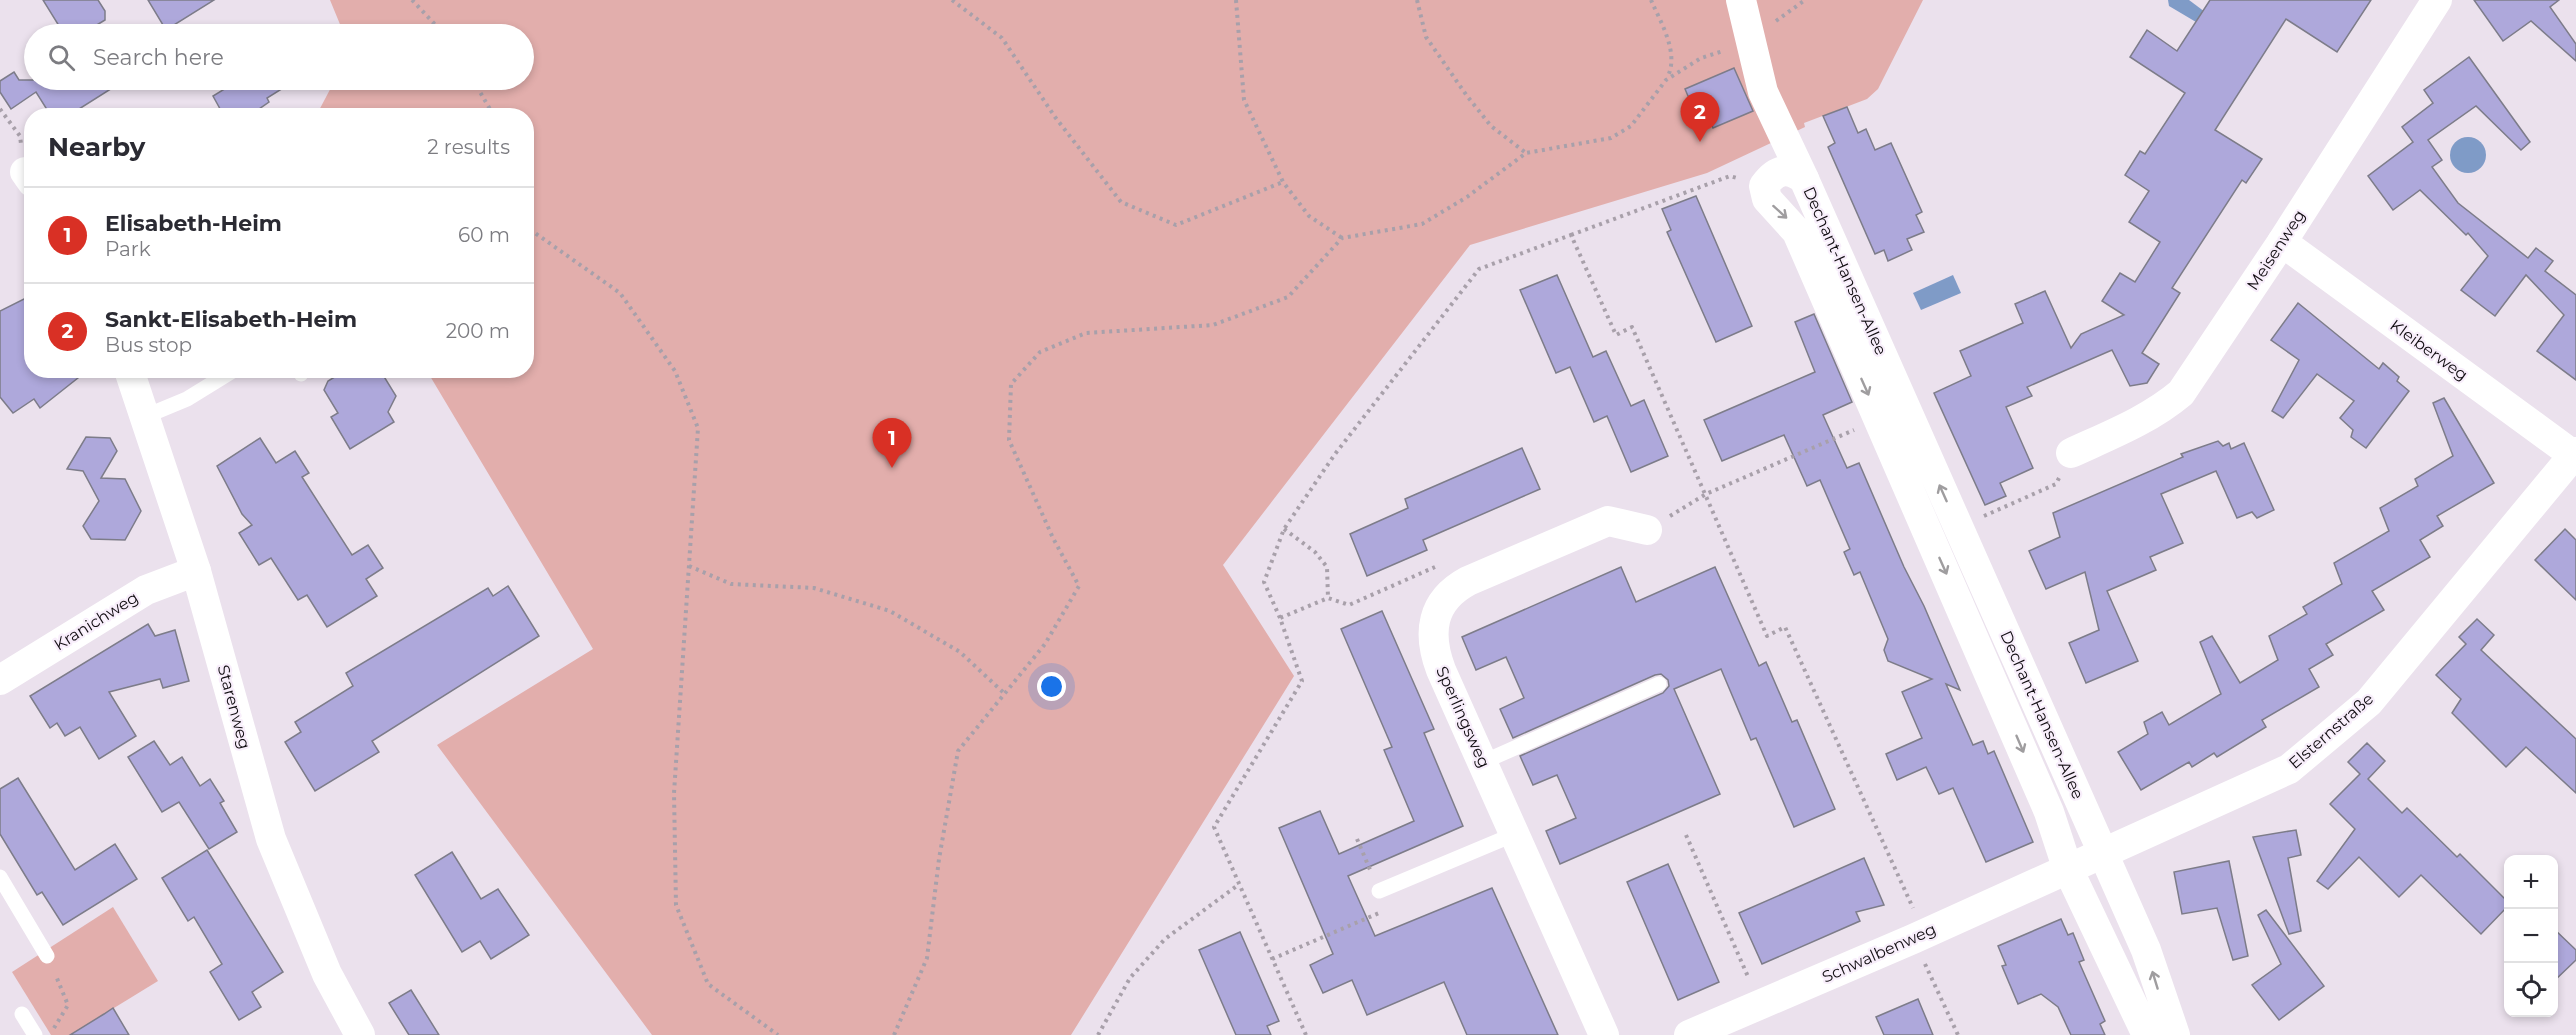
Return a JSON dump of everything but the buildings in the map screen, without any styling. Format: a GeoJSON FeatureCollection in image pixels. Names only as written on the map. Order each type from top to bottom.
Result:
{"type":"FeatureCollection","features":[{"type":"Feature","properties":{"kind":"street"},"geometry":{"type":"LineString","coordinates":[[1741,0],[1763,92],[1804,179]]}},
{"type":"Feature","properties":{"kind":"street","name":"Meisenweg"},"geometry":{"type":"LineString","coordinates":[[2071,453],[2137,423],[2163,408],[2181,393],[2282,242],[2437,0]]}},
{"type":"Feature","properties":{"kind":"street","name":"Dechant-Hansen-Allee"},"geometry":{"type":"LineString","coordinates":[[2147,1035],[2067,867],[2049,812],[1797,232],[1767,199],[1764,186],[1771,176],[1783,170],[1794,172],[1804,179],[2146,950],[2175,1035]]}},
{"type":"Feature","properties":{"kind":"street","name":"Kleiberweg"},"geometry":{"type":"LineString","coordinates":[[2282,242],[2575,455]]}},
{"type":"Feature","properties":{"kind":"street","name":"Starenweg"},"geometry":{"type":"LineString","coordinates":[[132,378],[196,571],[271,839],[327,974],[360,1035]]}},
{"type":"Feature","properties":{"kind":"street","name":"Elsternstraße"},"geometry":{"type":"LineString","coordinates":[[2067,867],[2289,769],[2369,702],[2575,455]]}},
{"type":"Feature","properties":{"kind":"street","name":"Sperlingsweg"},"geometry":{"type":"LineString","coordinates":[[1604,1035],[1433,650],[1436,618],[1442,602],[1455,588],[1608,521],[1647,530]]}},
{"type":"Feature","properties":{"kind":"street","name":"Kranichweg"},"geometry":{"type":"LineString","coordinates":[[0,680],[146,590],[196,571]]}},
{"type":"Feature","properties":{"kind":"street","name":"Schwalbenweg"},"geometry":{"type":"LineString","coordinates":[[1689,1035],[1919,936],[2067,867]]}},
{"type":"Feature","properties":{"kind":"lane"},"geometry":{"type":"LineString","coordinates":[[146,416],[187,399],[221,378]]}},
{"type":"Feature","properties":{"kind":"lane"},"geometry":{"type":"LineString","coordinates":[[1483,762],[1659,684]]}},
{"type":"Feature","properties":{"kind":"lane"},"geometry":{"type":"LineString","coordinates":[[1379,891],[1515,834]]}},
{"type":"Feature","properties":{"kind":"lane"},"geometry":{"type":"LineString","coordinates":[[0,877],[48,956]]}},
{"type":"Feature","properties":{"kind":"lane"},"geometry":{"type":"LineString","coordinates":[[22,1014],[35,1035]]}},
{"type":"Feature","properties":{"kind":"path"},"geometry":{"type":"LineString","coordinates":[[412,0],[435,24]]}},
{"type":"Feature","properties":{"kind":"path"},"geometry":{"type":"LineString","coordinates":[[952,0],[1002,38],[1055,117],[1121,202],[1176,225],[1283,182]]}},
{"type":"Feature","properties":{"kind":"path"},"geometry":{"type":"LineString","coordinates":[[1236,0],[1244,100],[1283,182],[1309,216],[1342,238]]}},
{"type":"Feature","properties":{"kind":"path"},"geometry":{"type":"LineString","coordinates":[[1417,0],[1426,37],[1467,96],[1491,126],[1526,153]]}},
{"type":"Feature","properties":{"kind":"path"},"geometry":{"type":"LineString","coordinates":[[894,1035],[927,958],[939,859],[958,751],[1045,644],[1079,586],[1053,538],[1009,440],[1011,384],[1040,352],[1086,333],[1214,325],[1288,297],[1342,238],[1422,224],[1467,197],[1526,153],[1611,138],[1631,126],[1666,80],[1672,68],[1667,36],[1651,0]]}},
{"type":"Feature","properties":{"kind":"path"},"geometry":{"type":"LineString","coordinates":[[1666,80],[1701,58],[1750,41]]}},
{"type":"Feature","properties":{"kind":"path"},"geometry":{"type":"LineString","coordinates":[[479,90],[489,108]]}},
{"type":"Feature","properties":{"kind":"path"},"geometry":{"type":"LineString","coordinates":[[0,109],[20,136],[24,156]]}},
{"type":"Feature","properties":{"kind":"path"},"geometry":{"type":"LineString","coordinates":[[1306,1035],[1214,827],[1302,681],[1281,618],[1264,582],[1284,529],[1335,454],[1479,268],[1730,176],[1764,186]]}},
{"type":"Feature","properties":{"kind":"path"},"geometry":{"type":"LineString","coordinates":[[534,232],[620,293],[675,371],[698,428],[674,793],[676,905],[708,984],[778,1035]]}},
{"type":"Feature","properties":{"kind":"path"},"geometry":{"type":"LineString","coordinates":[[1571,235],[1616,335],[1632,327],[1767,636],[1785,627],[1919,936],[1958,1035]]}},
{"type":"Feature","properties":{"kind":"path"},"geometry":{"type":"LineString","coordinates":[[1647,530],[1706,494],[1879,419]]}},
{"type":"Feature","properties":{"kind":"path"},"geometry":{"type":"LineString","coordinates":[[1958,527],[2056,484],[2071,453]]}},
{"type":"Feature","properties":{"kind":"path"},"geometry":{"type":"LineString","coordinates":[[1284,529],[1315,552],[1327,567],[1328,598]]}},
{"type":"Feature","properties":{"kind":"path"},"geometry":{"type":"LineString","coordinates":[[689,566],[731,584],[814,588],[890,611],[960,652],[1005,694]]}},
{"type":"Feature","properties":{"kind":"path"},"geometry":{"type":"LineString","coordinates":[[1281,618],[1328,598],[1349,604],[1436,566]]}},
{"type":"Feature","properties":{"kind":"path"},"geometry":{"type":"LineString","coordinates":[[1686,835],[1760,1004]]}},
{"type":"Feature","properties":{"kind":"path"},"geometry":{"type":"LineString","coordinates":[[1272,959],[1386,910],[1357,839]]}},
{"type":"Feature","properties":{"kind":"path"},"geometry":{"type":"LineString","coordinates":[[1098,1035],[1130,978],[1165,939],[1238,885]]}},
{"type":"Feature","properties":{"kind":"path"},"geometry":{"type":"LineString","coordinates":[[48,956],[68,1005],[51,1032]]}},
{"type":"Feature","properties":{"kind":"shaded area"},"geometry":{"type":"Polygon","coordinates":[[[330,0],[1923,0],[1878,89],[1867,99],[1804,123],[1805,127],[1707,173],[1470,245],[1223,565],[1294,676],[1071,1035],[652,1035],[437,745],[593,649],[431,378],[534,378],[534,108],[320,108],[330,90],[534,90],[534,24],[340,24],[330,0]]]}},
{"type":"Feature","properties":{"kind":"shaded area"},"geometry":{"type":"Polygon","coordinates":[[[113,907],[158,981],[70,1035],[51,1035],[12,972],[113,907]]]}},
{"type":"Feature","properties":{"kind":"water"},"geometry":{"type":"Polygon","coordinates":[[[2168,0],[2189,0],[2205,12],[2196,22],[2169,6],[2168,0]]]}},
{"type":"Feature","properties":{"kind":"water"},"geometry":{"type":"Polygon","coordinates":[[[2468,137],[2480,143],[2486,155],[2480,167],[2468,173],[2456,167],[2450,155],[2456,143],[2468,137]]]}},
{"type":"Feature","properties":{"kind":"water"},"geometry":{"type":"Polygon","coordinates":[[[1953,275],[1961,293],[1921,310],[1913,293],[1953,275]]]}},
{"type":"Feature","properties":{"kind":"place","name":"Sankt-Elisabeth-Heim"},"geometry":{"type":"Point","coordinates":[1700,142]}},
{"type":"Feature","properties":{"kind":"place","name":"Elisabeth-Heim"},"geometry":{"type":"Point","coordinates":[892,468]}}]}
